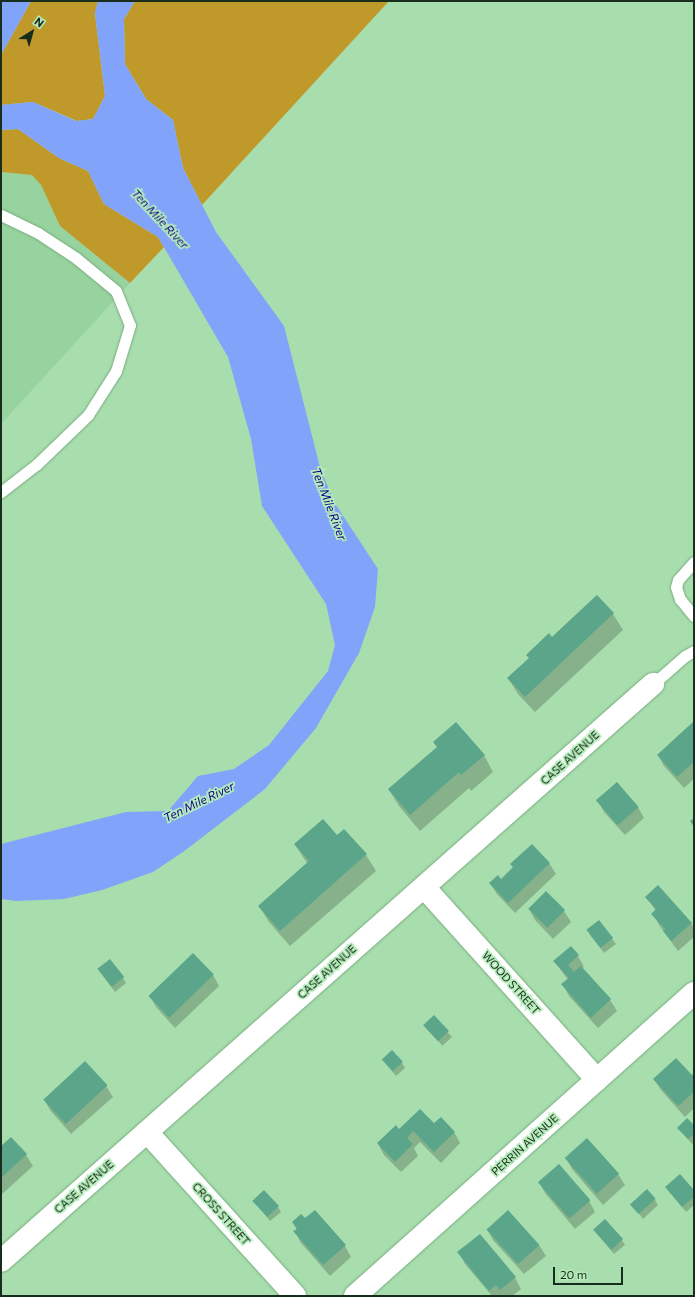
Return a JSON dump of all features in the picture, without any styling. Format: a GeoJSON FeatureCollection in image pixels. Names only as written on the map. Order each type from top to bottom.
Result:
{"type":"FeatureCollection","features":[{"type":"Feature","properties":{"kind":"street","name":"CASE AVENUE"},"geometry":{"type":"LineString","coordinates":[[1,1261],[653,684]]}},
{"type":"Feature","properties":{"kind":"street","name":"WOOD STREET"},"geometry":{"type":"LineString","coordinates":[[424,886],[597,1080]]}},
{"type":"Feature","properties":{"kind":"street","name":"PERRIN AVENUE"},"geometry":{"type":"LineString","coordinates":[[356,1296],[694,993]]}},
{"type":"Feature","properties":{"kind":"street","name":"CROSS STREET"},"geometry":{"type":"LineString","coordinates":[[147,1132],[295,1296]]}},
{"type":"Feature","properties":{"kind":"lane"},"geometry":{"type":"LineString","coordinates":[[1,215],[38,233],[76,258],[116,291],[130,325],[116,371],[88,415],[37,464],[1,492]]}},
{"type":"Feature","properties":{"kind":"lane"},"geometry":{"type":"LineString","coordinates":[[694,562],[678,580],[676,587],[680,599],[694,616]]}},
{"type":"Feature","properties":{"kind":"lane"},"geometry":{"type":"LineString","coordinates":[[653,684],[694,651]]}},
{"type":"Feature","properties":{"kind":"shaded area"},"geometry":{"type":"Polygon","coordinates":[[[31,1],[98,1],[95,13],[105,96],[93,119],[77,121],[33,102],[1,105],[1,55],[31,1]]]}},
{"type":"Feature","properties":{"kind":"shaded area"},"geometry":{"type":"Polygon","coordinates":[[[135,1],[389,1],[202,205],[183,168],[173,120],[146,99],[125,64],[124,19],[135,1]]]}},
{"type":"Feature","properties":{"kind":"shaded area"},"geometry":{"type":"Polygon","coordinates":[[[18,129],[59,158],[88,171],[104,204],[158,237],[164,247],[130,283],[60,226],[41,185],[32,175],[1,172],[1,130],[18,129]]]}},
{"type":"Feature","properties":{"kind":"shaded area"},"geometry":{"type":"Polygon","coordinates":[[[1,172],[32,175],[41,185],[60,226],[130,283],[1,424],[1,172]]]}},
{"type":"Feature","properties":{"kind":"water"},"geometry":{"type":"Polygon","coordinates":[[[1,1],[31,1],[1,55],[1,1]]]}},
{"type":"Feature","properties":{"kind":"water","name":"Ten Mile River"},"geometry":{"type":"Polygon","coordinates":[[[98,1],[135,1],[124,19],[125,64],[146,99],[173,120],[183,168],[216,232],[284,326],[321,471],[336,505],[378,569],[375,607],[359,653],[316,728],[265,789],[183,852],[153,872],[102,890],[64,899],[16,901],[1,899],[1,844],[126,812],[168,811],[198,776],[234,769],[269,745],[328,671],[335,645],[326,604],[262,506],[251,439],[228,357],[158,237],[104,204],[88,171],[59,158],[18,129],[1,130],[1,105],[33,102],[76,121],[93,119],[105,96],[95,13],[98,1]]]}},
{"type":"Feature","properties":{"kind":"building"},"geometry":{"type":"Polygon","coordinates":[[[597,595],[614,613],[525,697],[507,678],[529,658],[526,655],[549,633],[552,637],[597,595]]]}},
{"type":"Feature","properties":{"kind":"building"},"geometry":{"type":"Polygon","coordinates":[[[694,721],[694,762],[677,777],[657,755],[694,721]]]}},
{"type":"Feature","properties":{"kind":"building"},"geometry":{"type":"Polygon","coordinates":[[[456,722],[485,755],[461,775],[459,772],[410,815],[388,789],[437,747],[433,742],[456,722]]]}},
{"type":"Feature","properties":{"kind":"building"},"geometry":{"type":"Polygon","coordinates":[[[617,782],[639,807],[618,825],[596,800],[617,782]]]}},
{"type":"Feature","properties":{"kind":"building"},"geometry":{"type":"Polygon","coordinates":[[[694,818],[694,827],[690,821],[694,818]]]}},
{"type":"Feature","properties":{"kind":"building"},"geometry":{"type":"Polygon","coordinates":[[[323,819],[337,835],[344,829],[367,854],[280,931],[258,906],[309,861],[294,844],[323,819]]]}},
{"type":"Feature","properties":{"kind":"building"},"geometry":{"type":"Polygon","coordinates":[[[532,844],[550,863],[508,903],[489,883],[498,875],[501,879],[513,867],[510,864],[532,844]]]}},
{"type":"Feature","properties":{"kind":"building"},"geometry":{"type":"Polygon","coordinates":[[[658,885],[692,923],[671,941],[663,931],[665,929],[651,914],[656,909],[645,897],[658,885]]]}},
{"type":"Feature","properties":{"kind":"building"},"geometry":{"type":"Polygon","coordinates":[[[546,891],[565,910],[547,928],[528,909],[546,891]]]}},
{"type":"Feature","properties":{"kind":"building"},"geometry":{"type":"Polygon","coordinates":[[[599,920],[613,938],[601,948],[586,930],[599,920]]]}},
{"type":"Feature","properties":{"kind":"building"},"geometry":{"type":"Polygon","coordinates":[[[571,946],[579,955],[568,965],[574,972],[581,966],[611,999],[591,1018],[561,984],[569,978],[553,961],[571,946]]]}},
{"type":"Feature","properties":{"kind":"building"},"geometry":{"type":"Polygon","coordinates":[[[193,953],[214,975],[169,1018],[148,996],[193,953]]]}},
{"type":"Feature","properties":{"kind":"building"},"geometry":{"type":"Polygon","coordinates":[[[110,959],[124,977],[112,987],[97,969],[110,959]]]}},
{"type":"Feature","properties":{"kind":"building"},"geometry":{"type":"Polygon","coordinates":[[[434,1015],[449,1031],[438,1041],[423,1025],[434,1015]]]}},
{"type":"Feature","properties":{"kind":"building"},"geometry":{"type":"Polygon","coordinates":[[[392,1050],[403,1062],[393,1071],[382,1060],[392,1050]]]}},
{"type":"Feature","properties":{"kind":"building"},"geometry":{"type":"Polygon","coordinates":[[[676,1058],[692,1075],[694,1073],[694,1092],[678,1106],[653,1079],[676,1058]]]}},
{"type":"Feature","properties":{"kind":"building"},"geometry":{"type":"Polygon","coordinates":[[[85,1061],[108,1085],[66,1124],[43,1100],[85,1061]]]}},
{"type":"Feature","properties":{"kind":"building"},"geometry":{"type":"Polygon","coordinates":[[[420,1109],[434,1123],[441,1117],[455,1132],[434,1152],[413,1131],[407,1138],[413,1144],[395,1162],[377,1143],[396,1125],[399,1129],[420,1109]]]}},
{"type":"Feature","properties":{"kind":"building"},"geometry":{"type":"Polygon","coordinates":[[[687,1118],[694,1125],[694,1134],[688,1139],[677,1128],[687,1118]]]}},
{"type":"Feature","properties":{"kind":"building"},"geometry":{"type":"Polygon","coordinates":[[[11,1137],[27,1154],[1,1178],[1,1146],[11,1137]]]}},
{"type":"Feature","properties":{"kind":"building"},"geometry":{"type":"Polygon","coordinates":[[[587,1138],[619,1174],[597,1194],[565,1158],[587,1138]]]}},
{"type":"Feature","properties":{"kind":"building"},"geometry":{"type":"Polygon","coordinates":[[[559,1164],[590,1200],[569,1219],[538,1182],[559,1164]]]}},
{"type":"Feature","properties":{"kind":"building"},"geometry":{"type":"Polygon","coordinates":[[[680,1174],[694,1190],[694,1197],[682,1207],[665,1187],[680,1174]]]}},
{"type":"Feature","properties":{"kind":"building"},"geometry":{"type":"Polygon","coordinates":[[[647,1189],[656,1199],[639,1214],[630,1204],[647,1189]]]}},
{"type":"Feature","properties":{"kind":"building"},"geometry":{"type":"Polygon","coordinates":[[[264,1190],[279,1206],[267,1217],[252,1201],[264,1190]]]}},
{"type":"Feature","properties":{"kind":"building"},"geometry":{"type":"Polygon","coordinates":[[[315,1210],[346,1245],[323,1265],[293,1231],[297,1229],[292,1222],[301,1214],[305,1218],[315,1210]]]}},
{"type":"Feature","properties":{"kind":"building"},"geometry":{"type":"Polygon","coordinates":[[[508,1210],[539,1245],[518,1264],[486,1229],[508,1210]]]}},
{"type":"Feature","properties":{"kind":"building"},"geometry":{"type":"Polygon","coordinates":[[[605,1219],[623,1239],[611,1250],[593,1230],[605,1219]]]}},
{"type":"Feature","properties":{"kind":"building"},"geometry":{"type":"Polygon","coordinates":[[[480,1234],[516,1277],[500,1290],[496,1285],[489,1291],[457,1252],[480,1234]]]}}]}
